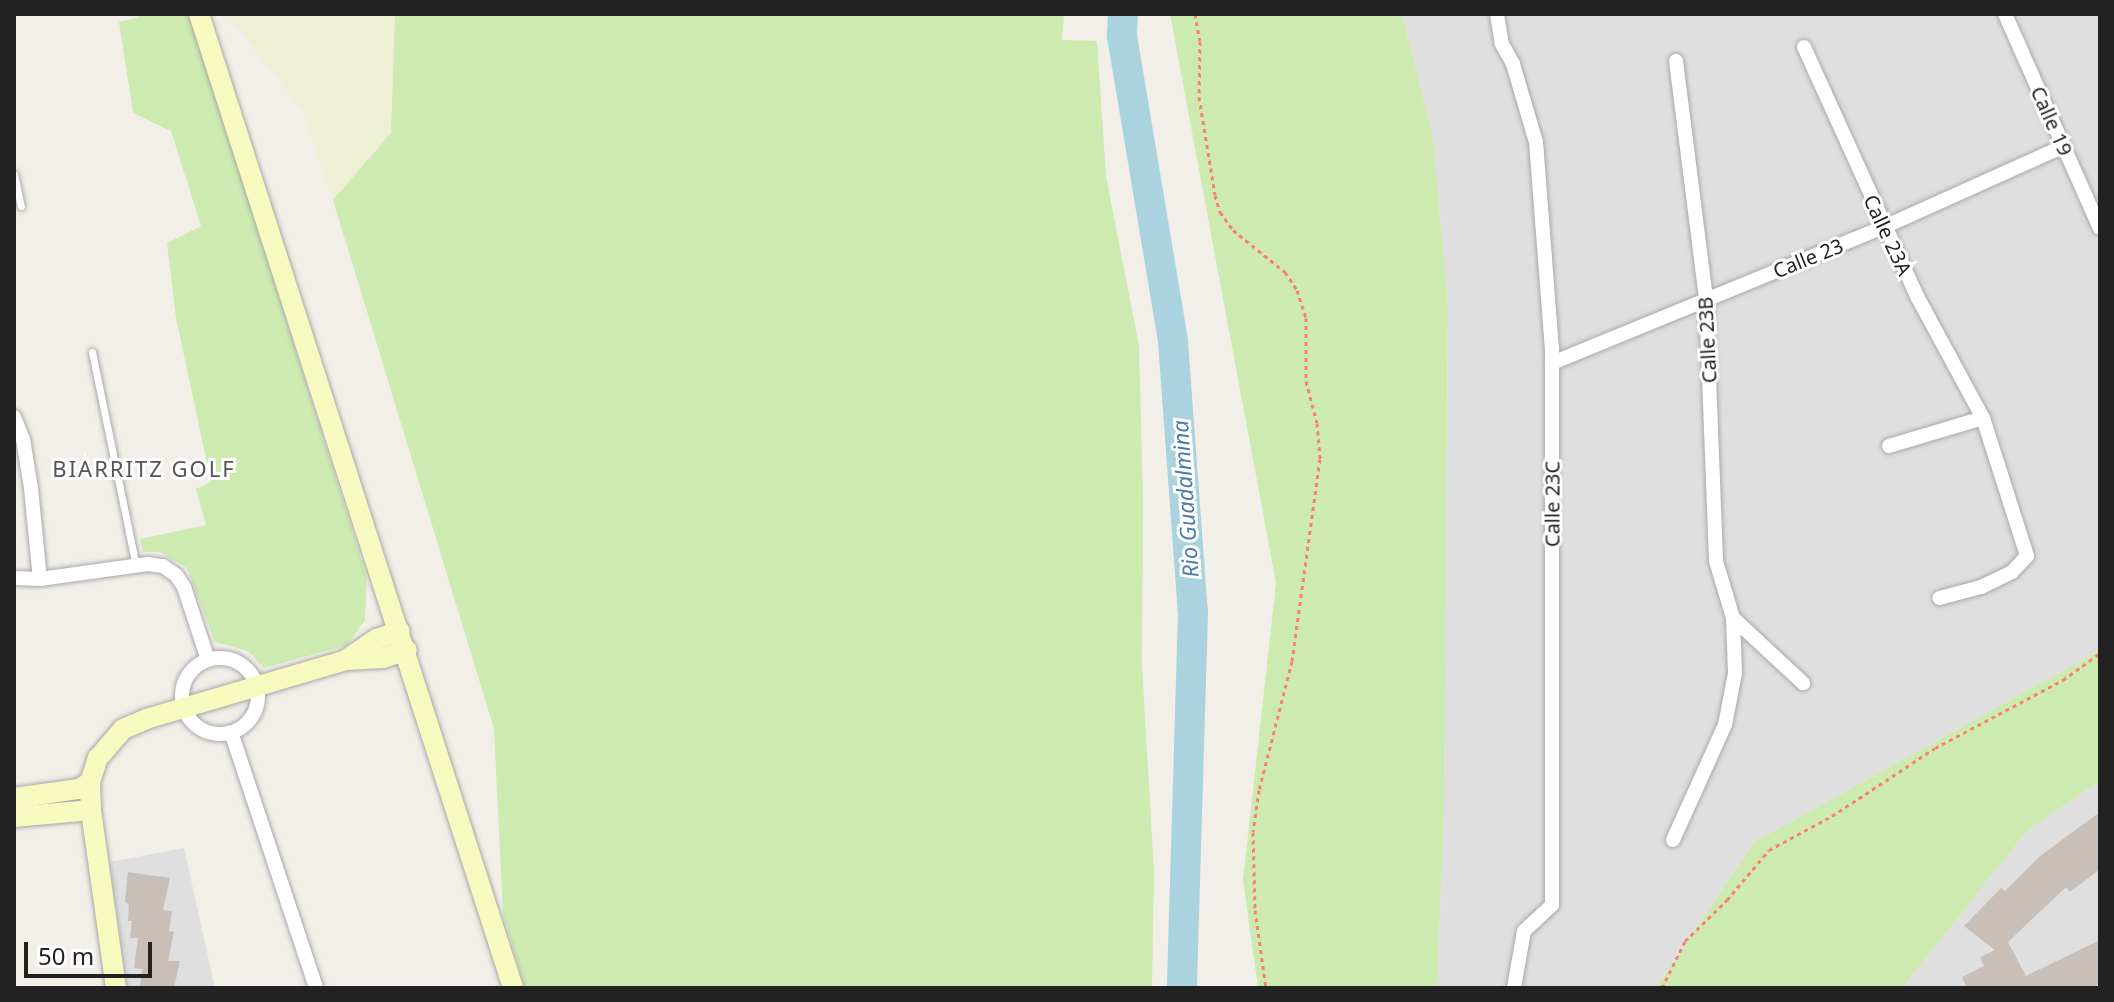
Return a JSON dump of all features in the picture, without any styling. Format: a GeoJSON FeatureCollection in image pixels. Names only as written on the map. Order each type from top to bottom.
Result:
{"type":"FeatureCollection","features":[{"type":"Feature","properties":{"kind":"main road"},"geometry":{"type":"LineString","coordinates":[[199,14],[513,988]]}},
{"type":"Feature","properties":{"kind":"main road"},"geometry":{"type":"LineString","coordinates":[[116,988],[91,810],[90,782],[98,758],[123,729],[182,707],[346,660],[377,639],[403,640]]}},
{"type":"Feature","properties":{"kind":"main road"},"geometry":{"type":"LineString","coordinates":[[14,798],[79,789],[90,782]]}},
{"type":"Feature","properties":{"kind":"main road"},"geometry":{"type":"LineString","coordinates":[[14,817],[91,810]]}},
{"type":"Feature","properties":{"kind":"street","name":"Calle 23C"},"geometry":{"type":"LineString","coordinates":[[1497,14],[1502,44],[1513,64],[1536,142],[1552,363],[1552,905],[1524,931],[1514,988]]}},
{"type":"Feature","properties":{"kind":"street","name":"Calle 19"},"geometry":{"type":"LineString","coordinates":[[2005,14],[2100,228]]}},
{"type":"Feature","properties":{"kind":"street","name":"Calle 23A"},"geometry":{"type":"LineString","coordinates":[[1804,47],[1884,227],[1983,418],[2027,556],[2012,572],[1981,587],[1939,598]]}},
{"type":"Feature","properties":{"kind":"street","name":"Calle 23B"},"geometry":{"type":"LineString","coordinates":[[1673,840],[1725,725],[1735,673],[1733,618],[1716,561],[1706,299],[1676,61]]}},
{"type":"Feature","properties":{"kind":"street","name":"Calle 23"},"geometry":{"type":"LineString","coordinates":[[1552,363],[1884,227],[2062,147]]}},
{"type":"Feature","properties":{"kind":"street"},"geometry":{"type":"LineString","coordinates":[[14,417],[23,439],[31,488],[40,579]]}},
{"type":"Feature","properties":{"kind":"street"},"geometry":{"type":"LineString","coordinates":[[1889,446],[1983,418]]}},
{"type":"Feature","properties":{"kind":"street"},"geometry":{"type":"LineString","coordinates":[[14,578],[40,579],[137,566],[163,566],[176,575],[184,587],[208,660]]}},
{"type":"Feature","properties":{"kind":"street"},"geometry":{"type":"LineString","coordinates":[[1733,618],[1803,683]]}},
{"type":"Feature","properties":{"kind":"street"},"geometry":{"type":"LineString","coordinates":[[220,658],[243,665],[257,685],[257,709],[251,720],[220,736],[196,728],[182,707],[181,695],[189,673],[208,660],[220,658]]}},
{"type":"Feature","properties":{"kind":"street"},"geometry":{"type":"LineString","coordinates":[[231,732],[316,988]]}},
{"type":"Feature","properties":{"kind":"lane"},"geometry":{"type":"LineString","coordinates":[[14,174],[21,206]]}},
{"type":"Feature","properties":{"kind":"lane"},"geometry":{"type":"LineString","coordinates":[[92,352],[137,566]]}},
{"type":"Feature","properties":{"kind":"path"},"geometry":{"type":"LineString","coordinates":[[1195,14],[1200,41],[1200,109],[1215,195],[1220,212],[1233,230],[1285,272],[1297,290],[1306,318],[1306,381],[1317,423],[1320,459],[1292,661],[1259,790],[1253,832],[1255,910],[1266,988]]}},
{"type":"Feature","properties":{"kind":"path"},"geometry":{"type":"LineString","coordinates":[[1662,988],[1685,941],[1727,900],[1769,850],[1832,816],[1935,748],[2063,680],[2100,653]]}},
{"type":"Feature","properties":{"kind":"shaded area"},"geometry":{"type":"Polygon","coordinates":[[[1402,14],[2100,14],[2100,650],[1754,842],[1656,988],[1437,988],[1444,812],[1448,306],[1433,137],[1402,14]]]}},
{"type":"Feature","properties":{"kind":"shaded area"},"geometry":{"type":"Polygon","coordinates":[[[2100,781],[2100,988],[1902,988],[2027,831],[2100,781]]]}},
{"type":"Feature","properties":{"kind":"shaded area"},"geometry":{"type":"Polygon","coordinates":[[[184,848],[215,988],[127,988],[110,862],[184,848]]]}},
{"type":"Feature","properties":{"kind":"green space"},"geometry":{"type":"Polygon","coordinates":[[[138,14],[190,14],[367,578],[365,620],[347,645],[264,668],[248,651],[215,642],[187,568],[160,552],[143,552],[140,539],[206,525],[196,489],[211,482],[176,318],[167,243],[201,226],[171,131],[133,113],[119,22],[138,17],[138,14]]]}},
{"type":"Feature","properties":{"kind":"green space"},"geometry":{"type":"Polygon","coordinates":[[[227,14],[395,14],[391,133],[333,200],[303,111],[227,14]]]}},
{"type":"Feature","properties":{"kind":"green space"},"geometry":{"type":"Polygon","coordinates":[[[395,14],[1064,14],[1062,40],[1097,41],[1106,176],[1139,346],[1143,498],[1142,666],[1154,871],[1152,988],[525,988],[503,914],[494,729],[333,200],[391,133],[395,14]]]}},
{"type":"Feature","properties":{"kind":"green space"},"geometry":{"type":"Polygon","coordinates":[[[1170,14],[1402,14],[1433,137],[1448,306],[1444,812],[1437,988],[1258,988],[1243,880],[1276,583],[1170,14]]]}},
{"type":"Feature","properties":{"kind":"green space"},"geometry":{"type":"Polygon","coordinates":[[[2100,650],[2100,781],[2027,831],[1902,988],[1656,988],[1754,842],[2100,650]]]}},
{"type":"Feature","properties":{"kind":"building"},"geometry":{"type":"Polygon","coordinates":[[[2100,812],[2100,869],[2070,892],[2066,887],[2008,942],[2026,976],[2100,940],[2100,984],[2091,988],[1967,988],[1962,977],[1984,966],[1980,957],[1995,950],[1964,926],[2001,888],[2005,891],[2040,856],[2100,812]]]}},
{"type":"Feature","properties":{"kind":"building"},"geometry":{"type":"Polygon","coordinates":[[[128,872],[170,878],[163,910],[172,911],[169,931],[174,932],[168,961],[180,961],[174,988],[140,988],[142,969],[134,968],[138,938],[130,938],[132,921],[128,921],[129,905],[125,901],[128,872]]]}},
{"type":"Feature","properties":{"kind":"waterway","name":"Rio Guadalmina"},"geometry":{"type":"LineString","coordinates":[[1123,14],[1122,36],[1173,342],[1193,612],[1182,988]]}},
{"type":"Feature","properties":{"kind":"district","name":"BIARRITZ GOLF"},"geometry":{"type":"Point","coordinates":[144,469]}}]}
